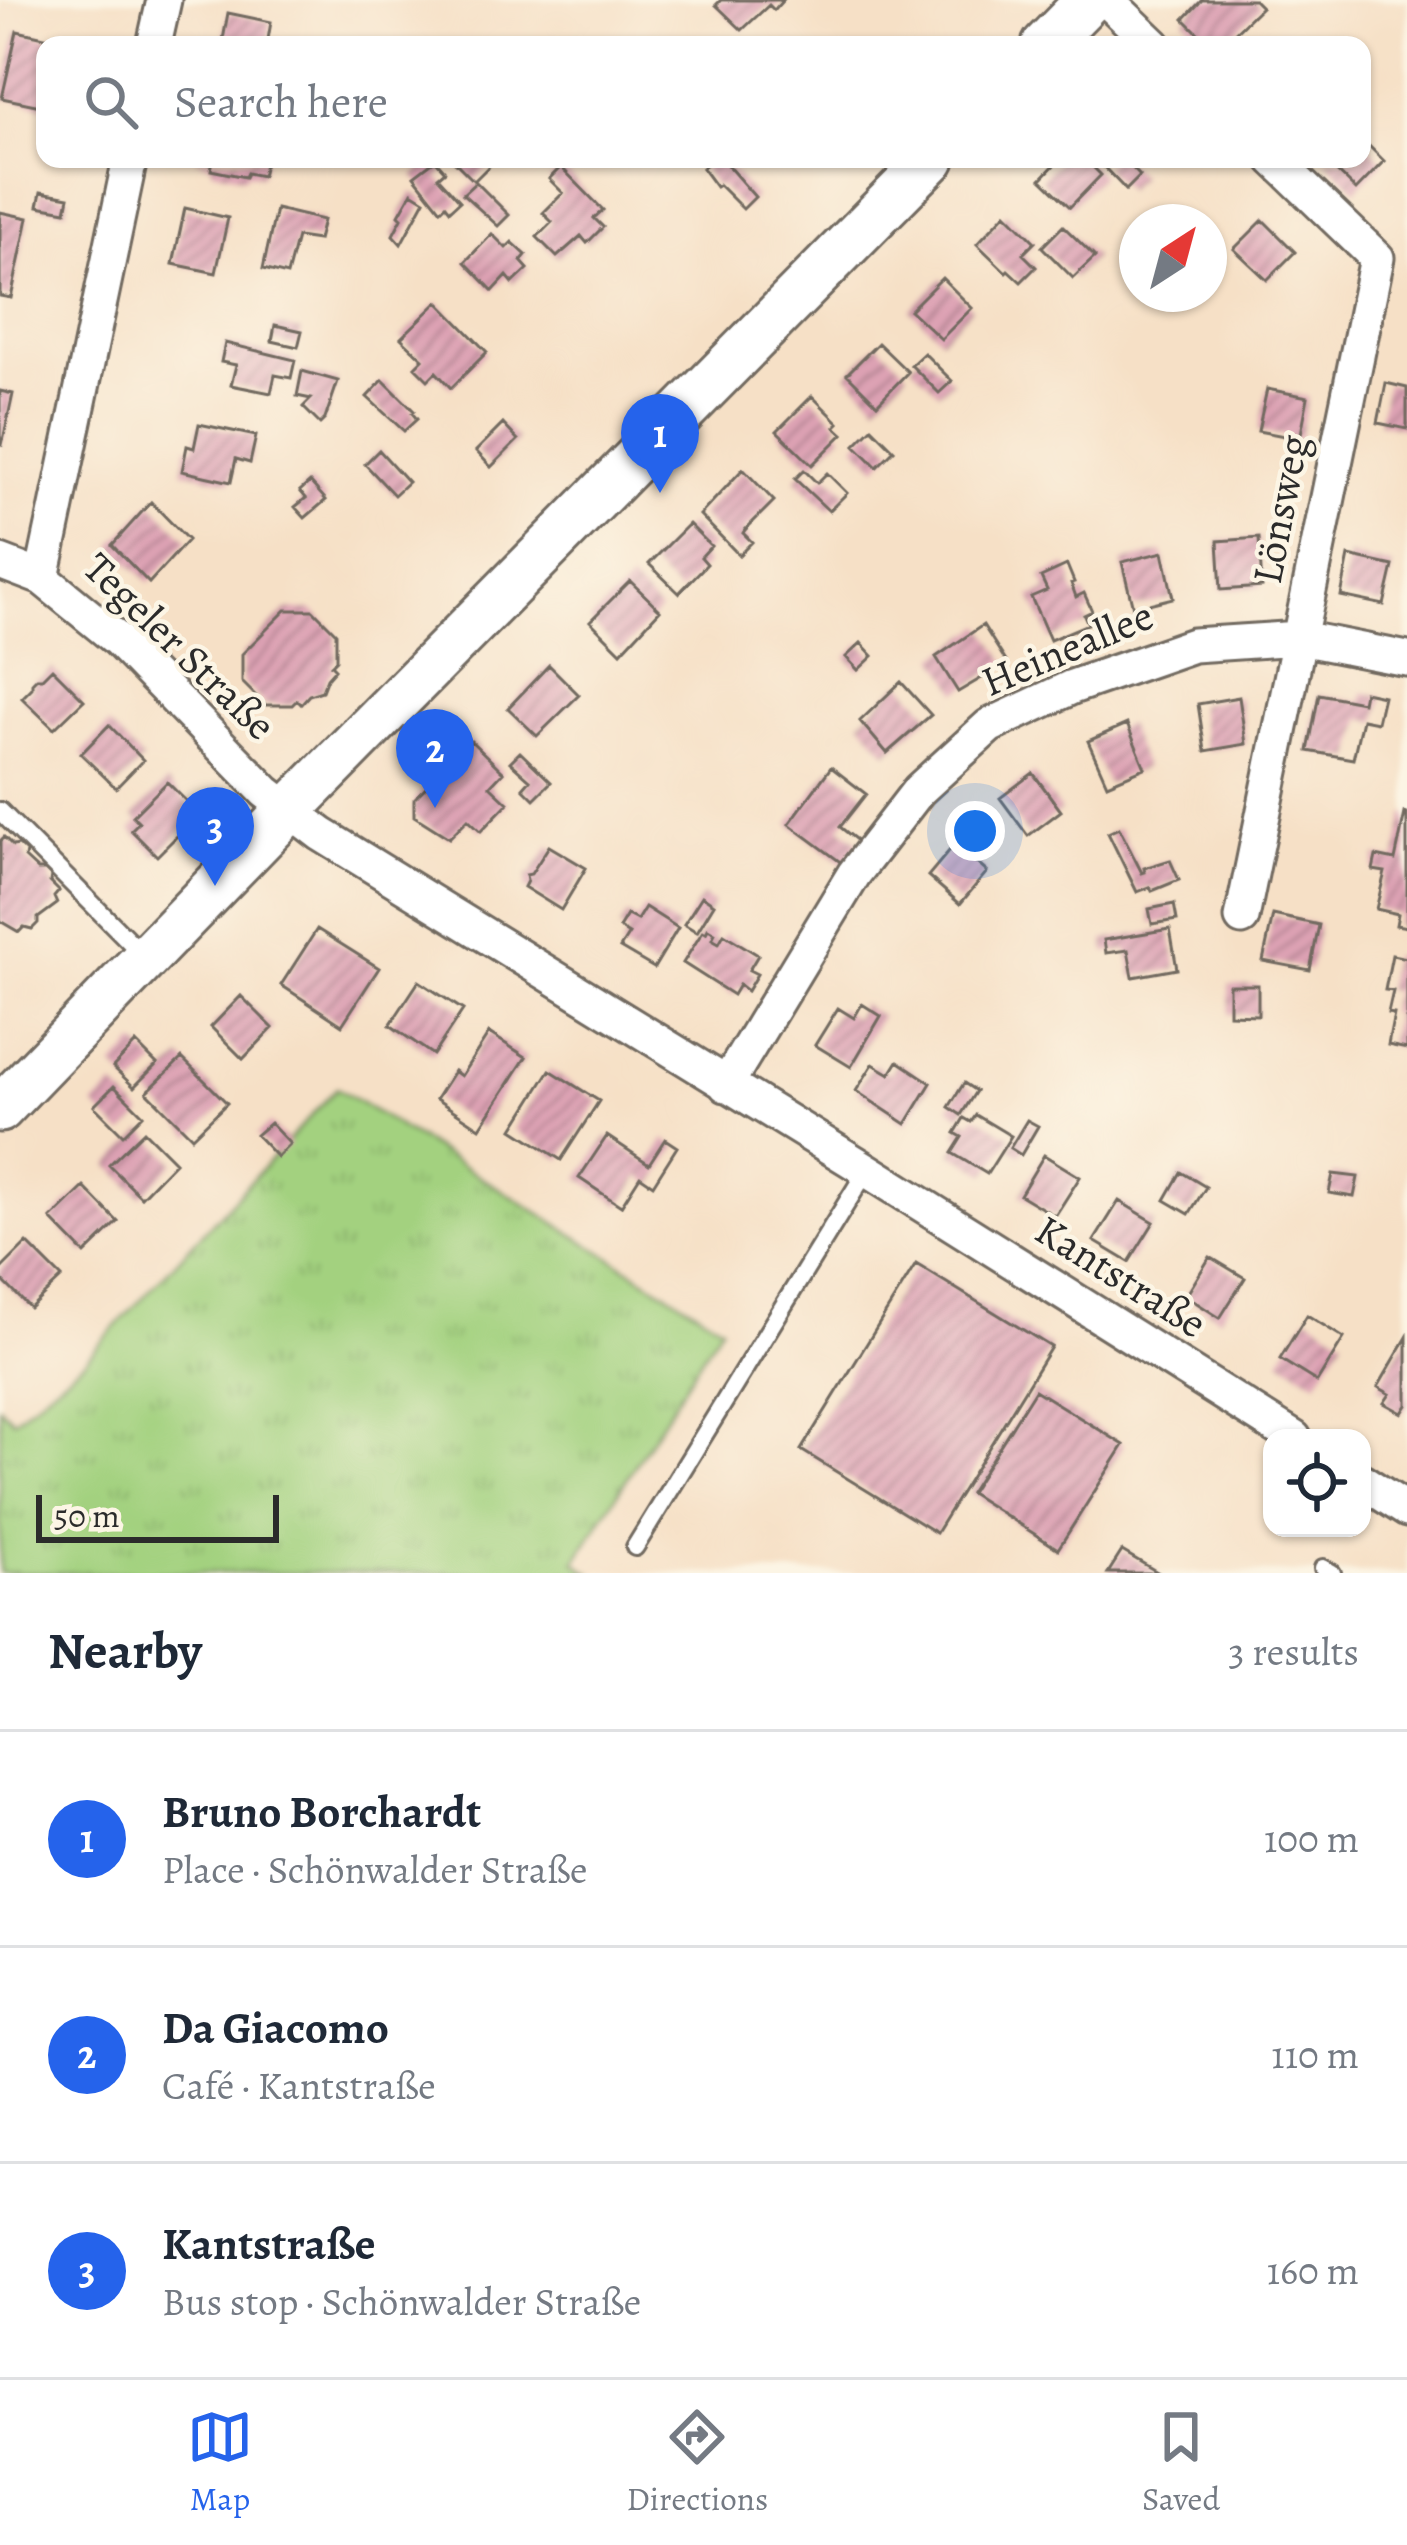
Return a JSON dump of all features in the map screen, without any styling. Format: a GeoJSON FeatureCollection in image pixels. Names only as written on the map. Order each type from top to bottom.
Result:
{"type":"FeatureCollection","features":[{"type":"Feature","properties":{"kind":"main road"},"geometry":{"type":"LineString","coordinates":[[1054,36],[1089,0]]}},
{"type":"Feature","properties":{"kind":"main road"},"geometry":{"type":"LineString","coordinates":[[0,1109],[923,168]]}},
{"type":"Feature","properties":{"kind":"street"},"geometry":{"type":"LineString","coordinates":[[156,36],[164,0]]}},
{"type":"Feature","properties":{"kind":"street"},"geometry":{"type":"LineString","coordinates":[[1107,0],[1145,36]]}},
{"type":"Feature","properties":{"kind":"street"},"geometry":{"type":"LineString","coordinates":[[42,578],[128,168]]}},
{"type":"Feature","properties":{"kind":"street","name":"Lönsweg"},"geometry":{"type":"LineString","coordinates":[[1242,918],[1377,258],[1283,168]]}},
{"type":"Feature","properties":{"kind":"street","name":"Tegeler Straße"},"geometry":{"type":"LineString","coordinates":[[0,562],[42,578],[118,640],[288,811]]}},
{"type":"Feature","properties":{"kind":"street","name":"Heineallee"},"geometry":{"type":"LineString","coordinates":[[726,1085],[854,874],[919,790],[989,726],[1072,687],[1193,645],[1300,638],[1407,659]]}},
{"type":"Feature","properties":{"kind":"street","name":"Kantstraße"},"geometry":{"type":"LineString","coordinates":[[288,811],[1280,1429]]}},
{"type":"Feature","properties":{"kind":"street"},"geometry":{"type":"LineString","coordinates":[[1371,1487],[1407,1510]]}},
{"type":"Feature","properties":{"kind":"lane"},"geometry":{"type":"LineString","coordinates":[[0,811],[146,958]]}},
{"type":"Feature","properties":{"kind":"lane"},"geometry":{"type":"LineString","coordinates":[[635,1547],[867,1170]]}},
{"type":"Feature","properties":{"kind":"green space"},"geometry":{"type":"Polygon","coordinates":[[[337,1088],[721,1326],[575,1562],[591,1573],[0,1573],[0,1407],[13,1420],[84,1361],[337,1088]]]}},
{"type":"Feature","properties":{"kind":"building"},"geometry":{"type":"Polygon","coordinates":[[[721,0],[783,0],[774,10],[769,5],[742,30],[716,5],[721,0]]]}},
{"type":"Feature","properties":{"kind":"building"},"geometry":{"type":"Polygon","coordinates":[[[1202,0],[1254,0],[1261,7],[1231,36],[1201,36],[1184,19],[1202,0]]]}},
{"type":"Feature","properties":{"kind":"building"},"geometry":{"type":"Polygon","coordinates":[[[228,13],[271,22],[269,36],[224,36],[228,13]]]}},
{"type":"Feature","properties":{"kind":"building"},"geometry":{"type":"Polygon","coordinates":[[[17,31],[40,36],[36,36],[36,105],[2,98],[17,31]]]}},
{"type":"Feature","properties":{"kind":"building"},"geometry":{"type":"Polygon","coordinates":[[[1371,148],[1384,161],[1356,190],[1333,168],[1371,168],[1371,148]]]}},
{"type":"Feature","properties":{"kind":"building"},"geometry":{"type":"Polygon","coordinates":[[[264,168],[262,176],[247,173],[245,177],[211,170],[264,168]]]}},
{"type":"Feature","properties":{"kind":"building"},"geometry":{"type":"Polygon","coordinates":[[[424,168],[442,168],[445,171],[438,177],[460,201],[450,210],[446,205],[441,210],[414,176],[424,168]]]}},
{"type":"Feature","properties":{"kind":"building"},"geometry":{"type":"Polygon","coordinates":[[[461,168],[487,168],[474,181],[461,168]]]}},
{"type":"Feature","properties":{"kind":"building"},"geometry":{"type":"Polygon","coordinates":[[[562,168],[603,210],[594,218],[603,227],[587,243],[581,236],[557,257],[537,237],[552,222],[543,213],[563,193],[549,179],[562,168]]]}},
{"type":"Feature","properties":{"kind":"building"},"geometry":{"type":"Polygon","coordinates":[[[702,168],[730,168],[755,197],[743,209],[702,168]]]}},
{"type":"Feature","properties":{"kind":"building"},"geometry":{"type":"Polygon","coordinates":[[[1051,168],[1094,168],[1101,175],[1070,207],[1041,179],[1051,168]]]}},
{"type":"Feature","properties":{"kind":"building"},"geometry":{"type":"Polygon","coordinates":[[[1105,168],[1132,168],[1140,176],[1126,190],[1105,168]]]}},
{"type":"Feature","properties":{"kind":"building"},"geometry":{"type":"Polygon","coordinates":[[[476,182],[509,215],[498,226],[463,194],[476,182]]]}},
{"type":"Feature","properties":{"kind":"building"},"geometry":{"type":"Polygon","coordinates":[[[41,192],[69,197],[66,211],[38,206],[41,192]]]}},
{"type":"Feature","properties":{"kind":"building"},"geometry":{"type":"Polygon","coordinates":[[[412,192],[425,200],[401,244],[393,235],[412,192]]]}},
{"type":"Feature","properties":{"kind":"building"},"geometry":{"type":"Polygon","coordinates":[[[185,208],[228,218],[216,273],[173,264],[185,208]]]}},
{"type":"Feature","properties":{"kind":"building"},"geometry":{"type":"Polygon","coordinates":[[[276,209],[323,220],[318,240],[297,237],[287,275],[263,269],[276,209]]]}},
{"type":"Feature","properties":{"kind":"building"},"geometry":{"type":"Polygon","coordinates":[[[0,212],[28,218],[11,298],[0,296],[0,212]]]}},
{"type":"Feature","properties":{"kind":"building"},"geometry":{"type":"Polygon","coordinates":[[[1006,213],[1035,242],[1023,254],[1036,267],[1021,282],[977,244],[1006,213]]]}},
{"type":"Feature","properties":{"kind":"building"},"geometry":{"type":"Polygon","coordinates":[[[1263,220],[1295,252],[1267,280],[1234,249],[1263,220]]]}},
{"type":"Feature","properties":{"kind":"building"},"geometry":{"type":"Polygon","coordinates":[[[1063,226],[1095,257],[1073,278],[1042,247],[1063,226]]]}},
{"type":"Feature","properties":{"kind":"building"},"geometry":{"type":"Polygon","coordinates":[[[492,234],[506,248],[512,242],[526,255],[521,261],[528,269],[513,283],[507,276],[493,291],[465,262],[492,234]]]}},
{"type":"Feature","properties":{"kind":"building"},"geometry":{"type":"Polygon","coordinates":[[[942,278],[972,308],[941,339],[910,310],[942,278]]]}},
{"type":"Feature","properties":{"kind":"building"},"geometry":{"type":"Polygon","coordinates":[[[438,302],[487,352],[451,388],[436,372],[428,380],[415,367],[423,359],[401,338],[438,302]]]}},
{"type":"Feature","properties":{"kind":"building"},"geometry":{"type":"Polygon","coordinates":[[[275,325],[302,331],[298,347],[272,341],[275,325]]]}},
{"type":"Feature","properties":{"kind":"building"},"geometry":{"type":"Polygon","coordinates":[[[225,343],[295,360],[291,378],[275,375],[271,393],[231,385],[236,365],[221,362],[225,343]]]}},
{"type":"Feature","properties":{"kind":"building"},"geometry":{"type":"Polygon","coordinates":[[[878,343],[908,372],[877,404],[847,374],[878,343]]]}},
{"type":"Feature","properties":{"kind":"building"},"geometry":{"type":"Polygon","coordinates":[[[924,353],[952,381],[939,393],[911,365],[924,353]]]}},
{"type":"Feature","properties":{"kind":"building"},"geometry":{"type":"Polygon","coordinates":[[[302,371],[338,381],[320,424],[303,407],[311,399],[297,396],[302,371]]]}},
{"type":"Feature","properties":{"kind":"building"},"geometry":{"type":"Polygon","coordinates":[[[383,380],[414,411],[417,419],[404,431],[367,397],[383,380]]]}},
{"type":"Feature","properties":{"kind":"building"},"geometry":{"type":"Polygon","coordinates":[[[1386,383],[1407,388],[1407,429],[1378,423],[1386,383]]]}},
{"type":"Feature","properties":{"kind":"building"},"geometry":{"type":"Polygon","coordinates":[[[1267,389],[1308,397],[1300,439],[1258,431],[1267,389]]]}},
{"type":"Feature","properties":{"kind":"building"},"geometry":{"type":"Polygon","coordinates":[[[0,391],[13,394],[2,445],[0,444],[0,391]]]}},
{"type":"Feature","properties":{"kind":"building"},"geometry":{"type":"Polygon","coordinates":[[[812,396],[839,423],[835,427],[843,434],[812,465],[777,431],[812,396]]]}},
{"type":"Feature","properties":{"kind":"building"},"geometry":{"type":"Polygon","coordinates":[[[199,424],[256,436],[250,463],[236,459],[231,482],[182,471],[187,446],[194,448],[199,424]]]}},
{"type":"Feature","properties":{"kind":"building"},"geometry":{"type":"Polygon","coordinates":[[[503,424],[518,440],[491,467],[476,451],[503,424]]]}},
{"type":"Feature","properties":{"kind":"building"},"geometry":{"type":"Polygon","coordinates":[[[872,428],[894,450],[877,467],[855,445],[872,428]]]}},
{"type":"Feature","properties":{"kind":"building"},"geometry":{"type":"Polygon","coordinates":[[[379,450],[408,482],[394,495],[365,464],[379,450]]]}},
{"type":"Feature","properties":{"kind":"building"},"geometry":{"type":"Polygon","coordinates":[[[743,469],[774,501],[743,533],[752,542],[739,555],[700,515],[743,469]]]}},
{"type":"Feature","properties":{"kind":"building"},"geometry":{"type":"Polygon","coordinates":[[[804,470],[817,483],[827,473],[847,493],[829,511],[795,479],[804,470]]]}},
{"type":"Feature","properties":{"kind":"building"},"geometry":{"type":"Polygon","coordinates":[[[310,482],[326,500],[305,518],[295,507],[306,498],[300,491],[310,482]]]}},
{"type":"Feature","properties":{"kind":"building"},"geometry":{"type":"Polygon","coordinates":[[[151,502],[188,540],[149,583],[112,545],[151,502]]]}},
{"type":"Feature","properties":{"kind":"building"},"geometry":{"type":"Polygon","coordinates":[[[689,524],[711,546],[701,557],[707,564],[679,593],[649,564],[689,524]]]}},
{"type":"Feature","properties":{"kind":"building"},"geometry":{"type":"Polygon","coordinates":[[[1259,538],[1262,587],[1221,590],[1218,541],[1259,538]]]}},
{"type":"Feature","properties":{"kind":"building"},"geometry":{"type":"Polygon","coordinates":[[[1163,552],[1173,598],[1133,608],[1122,562],[1163,552]]]}},
{"type":"Feature","properties":{"kind":"building"},"geometry":{"type":"Polygon","coordinates":[[[1349,556],[1393,566],[1384,605],[1341,596],[1349,556]]]}},
{"type":"Feature","properties":{"kind":"building"},"geometry":{"type":"Polygon","coordinates":[[[1067,565],[1076,597],[1084,593],[1092,611],[1084,615],[1088,624],[1050,640],[1031,597],[1047,590],[1041,577],[1067,565]]]}},
{"type":"Feature","properties":{"kind":"building"},"geometry":{"type":"Polygon","coordinates":[[[630,581],[660,610],[621,652],[590,621],[630,581]]]}},
{"type":"Feature","properties":{"kind":"building"},"geometry":{"type":"Polygon","coordinates":[[[286,610],[313,610],[336,633],[336,660],[331,665],[335,669],[322,691],[301,704],[297,700],[292,705],[265,705],[242,682],[242,654],[286,610]]]}},
{"type":"Feature","properties":{"kind":"building"},"geometry":{"type":"Polygon","coordinates":[[[983,625],[1007,663],[958,692],[936,657],[983,625]]]}},
{"type":"Feature","properties":{"kind":"building"},"geometry":{"type":"Polygon","coordinates":[[[861,643],[873,656],[858,670],[846,657],[861,643]]]}},
{"type":"Feature","properties":{"kind":"building"},"geometry":{"type":"Polygon","coordinates":[[[549,665],[579,695],[537,736],[508,708],[549,665]]]}},
{"type":"Feature","properties":{"kind":"building"},"geometry":{"type":"Polygon","coordinates":[[[52,668],[84,700],[54,729],[22,698],[52,668]]]}},
{"type":"Feature","properties":{"kind":"building"},"geometry":{"type":"Polygon","coordinates":[[[901,682],[931,715],[887,753],[860,721],[901,682]]]}},
{"type":"Feature","properties":{"kind":"building"},"geometry":{"type":"Polygon","coordinates":[[[1364,692],[1383,696],[1377,722],[1362,719],[1353,759],[1308,751],[1319,694],[1362,702],[1364,692]]]}},
{"type":"Feature","properties":{"kind":"building"},"geometry":{"type":"Polygon","coordinates":[[[1239,697],[1246,744],[1205,751],[1198,704],[1239,697]]]}},
{"type":"Feature","properties":{"kind":"building"},"geometry":{"type":"Polygon","coordinates":[[[1127,724],[1145,768],[1107,784],[1088,741],[1127,724]]]}},
{"type":"Feature","properties":{"kind":"building"},"geometry":{"type":"Polygon","coordinates":[[[109,725],[143,760],[116,788],[81,754],[109,725]]]}},
{"type":"Feature","properties":{"kind":"building"},"geometry":{"type":"Polygon","coordinates":[[[471,741],[503,772],[490,786],[508,803],[481,831],[468,819],[449,838],[414,816],[414,799],[471,741]]]}},
{"type":"Feature","properties":{"kind":"building"},"geometry":{"type":"Polygon","coordinates":[[[520,752],[551,782],[534,799],[523,788],[530,780],[510,762],[520,752]]]}},
{"type":"Feature","properties":{"kind":"building"},"geometry":{"type":"Polygon","coordinates":[[[831,767],[866,794],[840,827],[859,842],[843,864],[789,824],[831,767]]]}},
{"type":"Feature","properties":{"kind":"building"},"geometry":{"type":"Polygon","coordinates":[[[1033,773],[1061,811],[1028,836],[1000,798],[1033,773]]]}},
{"type":"Feature","properties":{"kind":"building"},"geometry":{"type":"Polygon","coordinates":[[[167,782],[199,814],[157,856],[131,830],[139,822],[133,816],[167,782]]]}},
{"type":"Feature","properties":{"kind":"building"},"geometry":{"type":"Polygon","coordinates":[[[1405,813],[1407,927],[1396,925],[1398,914],[1376,909],[1385,872],[1373,870],[1376,856],[1395,860],[1405,813]]]}},
{"type":"Feature","properties":{"kind":"building"},"geometry":{"type":"Polygon","coordinates":[[[1119,828],[1142,873],[1144,868],[1170,860],[1179,880],[1137,892],[1108,833],[1119,828]]]}},
{"type":"Feature","properties":{"kind":"building"},"geometry":{"type":"Polygon","coordinates":[[[4,837],[13,846],[19,845],[38,870],[45,870],[59,891],[54,897],[57,904],[32,929],[24,927],[19,932],[0,921],[0,841],[4,837]]]}},
{"type":"Feature","properties":{"kind":"building"},"geometry":{"type":"Polygon","coordinates":[[[955,844],[987,872],[960,904],[928,876],[955,844]]]}},
{"type":"Feature","properties":{"kind":"building"},"geometry":{"type":"Polygon","coordinates":[[[549,846],[586,868],[561,910],[524,887],[526,875],[549,846]]]}},
{"type":"Feature","properties":{"kind":"building"},"geometry":{"type":"Polygon","coordinates":[[[702,896],[714,904],[697,932],[684,924],[702,896]]]}},
{"type":"Feature","properties":{"kind":"building"},"geometry":{"type":"Polygon","coordinates":[[[1174,904],[1177,920],[1152,924],[1149,909],[1174,904]]]}},
{"type":"Feature","properties":{"kind":"building"},"geometry":{"type":"Polygon","coordinates":[[[645,907],[678,928],[654,968],[620,948],[629,934],[619,928],[627,915],[637,920],[645,907]]]}},
{"type":"Feature","properties":{"kind":"building"},"geometry":{"type":"Polygon","coordinates":[[[1273,915],[1319,925],[1310,970],[1263,961],[1273,915]]]}},
{"type":"Feature","properties":{"kind":"building"},"geometry":{"type":"Polygon","coordinates":[[[317,929],[379,968],[342,1025],[281,985],[317,929]]]}},
{"type":"Feature","properties":{"kind":"building"},"geometry":{"type":"Polygon","coordinates":[[[708,929],[719,943],[724,934],[758,955],[749,970],[757,974],[747,991],[739,985],[733,995],[683,963],[708,929]]]}},
{"type":"Feature","properties":{"kind":"building"},"geometry":{"type":"Polygon","coordinates":[[[1170,929],[1177,969],[1133,977],[1128,950],[1106,953],[1104,940],[1170,929]]]}},
{"type":"Feature","properties":{"kind":"building"},"geometry":{"type":"Polygon","coordinates":[[[1392,955],[1407,958],[1407,1049],[1388,1045],[1393,991],[1385,990],[1392,955]]]}},
{"type":"Feature","properties":{"kind":"building"},"geometry":{"type":"Polygon","coordinates":[[[419,981],[463,1010],[433,1055],[390,1025],[419,981]]]}},
{"type":"Feature","properties":{"kind":"building"},"geometry":{"type":"Polygon","coordinates":[[[1229,985],[1258,985],[1258,1015],[1229,1014],[1229,985]]]}},
{"type":"Feature","properties":{"kind":"building"},"geometry":{"type":"Polygon","coordinates":[[[241,996],[273,1028],[243,1059],[211,1027],[241,996]]]}},
{"type":"Feature","properties":{"kind":"building"},"geometry":{"type":"Polygon","coordinates":[[[862,1004],[881,1016],[851,1067],[815,1045],[838,1008],[854,1018],[862,1004]]]}},
{"type":"Feature","properties":{"kind":"building"},"geometry":{"type":"Polygon","coordinates":[[[489,1033],[526,1057],[480,1128],[436,1099],[454,1071],[461,1076],[489,1033]]]}},
{"type":"Feature","properties":{"kind":"building"},"geometry":{"type":"Polygon","coordinates":[[[136,1043],[157,1064],[134,1087],[113,1067],[136,1043]]]}},
{"type":"Feature","properties":{"kind":"building"},"geometry":{"type":"Polygon","coordinates":[[[182,1058],[227,1103],[192,1137],[147,1092],[182,1058]]]}},
{"type":"Feature","properties":{"kind":"building"},"geometry":{"type":"Polygon","coordinates":[[[898,1061],[931,1083],[906,1124],[856,1091],[873,1064],[890,1074],[898,1061]]]}},
{"type":"Feature","properties":{"kind":"building"},"geometry":{"type":"Polygon","coordinates":[[[550,1070],[599,1101],[561,1160],[513,1129],[550,1070]]]}},
{"type":"Feature","properties":{"kind":"building"},"geometry":{"type":"Polygon","coordinates":[[[964,1083],[976,1091],[961,1115],[949,1107],[964,1083]]]}},
{"type":"Feature","properties":{"kind":"building"},"geometry":{"type":"Polygon","coordinates":[[[114,1086],[143,1115],[123,1135],[94,1106],[114,1086]]]}},
{"type":"Feature","properties":{"kind":"building"},"geometry":{"type":"Polygon","coordinates":[[[976,1115],[1011,1136],[987,1174],[952,1153],[962,1137],[955,1133],[964,1118],[971,1122],[976,1115]]]}},
{"type":"Feature","properties":{"kind":"building"},"geometry":{"type":"Polygon","coordinates":[[[1027,1120],[1038,1126],[1021,1155],[1010,1148],[1027,1120]]]}},
{"type":"Feature","properties":{"kind":"building"},"geometry":{"type":"Polygon","coordinates":[[[270,1123],[290,1144],[277,1157],[256,1135],[270,1123]]]}},
{"type":"Feature","properties":{"kind":"building"},"geometry":{"type":"Polygon","coordinates":[[[144,1131],[175,1162],[141,1197],[109,1165],[144,1131]]]}},
{"type":"Feature","properties":{"kind":"building"},"geometry":{"type":"Polygon","coordinates":[[[607,1136],[649,1164],[665,1139],[677,1147],[653,1185],[640,1176],[621,1206],[579,1178],[607,1136]]]}},
{"type":"Feature","properties":{"kind":"building"},"geometry":{"type":"Polygon","coordinates":[[[1044,1155],[1080,1177],[1055,1216],[1020,1195],[1044,1155]]]}},
{"type":"Feature","properties":{"kind":"building"},"geometry":{"type":"Polygon","coordinates":[[[1181,1172],[1206,1187],[1189,1214],[1165,1200],[1181,1172]]]}},
{"type":"Feature","properties":{"kind":"building"},"geometry":{"type":"Polygon","coordinates":[[[1333,1174],[1358,1177],[1354,1197],[1329,1193],[1333,1174]]]}},
{"type":"Feature","properties":{"kind":"building"},"geometry":{"type":"Polygon","coordinates":[[[84,1187],[118,1222],[85,1254],[51,1219],[84,1187]]]}},
{"type":"Feature","properties":{"kind":"building"},"geometry":{"type":"Polygon","coordinates":[[[1119,1201],[1154,1222],[1129,1262],[1094,1241],[1119,1201]]]}},
{"type":"Feature","properties":{"kind":"building"},"geometry":{"type":"Polygon","coordinates":[[[27,1243],[62,1278],[30,1308],[0,1278],[0,1270],[27,1243]]]}},
{"type":"Feature","properties":{"kind":"building"},"geometry":{"type":"Polygon","coordinates":[[[1210,1257],[1245,1278],[1220,1318],[1186,1296],[1210,1257]]]}},
{"type":"Feature","properties":{"kind":"building"},"geometry":{"type":"Polygon","coordinates":[[[916,1264],[1051,1347],[936,1533],[801,1450],[916,1264]]]}},
{"type":"Feature","properties":{"kind":"building"},"geometry":{"type":"Polygon","coordinates":[[[1307,1315],[1344,1338],[1317,1382],[1280,1359],[1307,1315]]]}},
{"type":"Feature","properties":{"kind":"building"},"geometry":{"type":"Polygon","coordinates":[[[1407,1337],[1407,1405],[1402,1413],[1384,1403],[1390,1394],[1378,1387],[1407,1337]]]}},
{"type":"Feature","properties":{"kind":"building"},"geometry":{"type":"Polygon","coordinates":[[[1035,1390],[1124,1445],[1058,1549],[970,1493],[1035,1390]]]}},
{"type":"Feature","properties":{"kind":"building"},"geometry":{"type":"Polygon","coordinates":[[[1122,1551],[1159,1573],[1108,1573],[1122,1551]]]}},
{"type":"Feature","properties":{"kind":"place","name":"Bruno Borchardt"},"geometry":{"type":"Point","coordinates":[660,493]}},
{"type":"Feature","properties":{"kind":"place","name":"Da Giacomo"},"geometry":{"type":"Point","coordinates":[435,808]}},
{"type":"Feature","properties":{"kind":"place","name":"Kantstraße"},"geometry":{"type":"Point","coordinates":[215,886]}}]}
